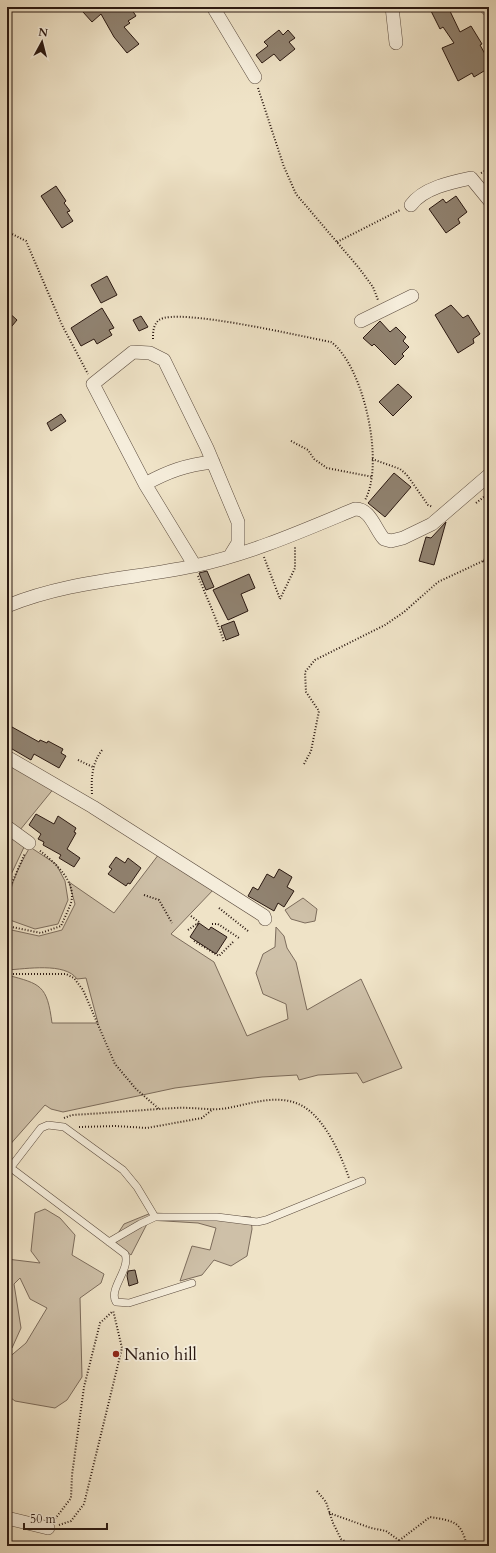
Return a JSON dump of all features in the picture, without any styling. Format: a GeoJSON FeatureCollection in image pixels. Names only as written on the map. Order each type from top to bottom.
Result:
{"type":"FeatureCollection","features":[{"type":"Feature","properties":{"kind":"street"},"geometry":{"type":"LineString","coordinates":[[213,7],[254,77]]}},
{"type":"Feature","properties":{"kind":"street"},"geometry":{"type":"LineString","coordinates":[[392,7],[396,43]]}},
{"type":"Feature","properties":{"kind":"street"},"geometry":{"type":"LineString","coordinates":[[486,7],[489,10]]}},
{"type":"Feature","properties":{"kind":"street"},"geometry":{"type":"LineString","coordinates":[[411,204],[418,197],[452,182],[471,178],[489,200]]}},
{"type":"Feature","properties":{"kind":"street"},"geometry":{"type":"LineString","coordinates":[[361,321],[412,296]]}},
{"type":"Feature","properties":{"kind":"street"},"geometry":{"type":"LineString","coordinates":[[194,566],[145,484],[92,384],[133,352],[150,353],[164,360],[213,462],[238,522],[238,543],[230,556]]}},
{"type":"Feature","properties":{"kind":"street"},"geometry":{"type":"LineString","coordinates":[[145,484],[168,471],[188,465],[213,462]]}},
{"type":"Feature","properties":{"kind":"street"},"geometry":{"type":"LineString","coordinates":[[7,606],[19,601],[81,584],[194,566],[261,548],[355,510],[361,509],[366,512],[384,539],[391,541],[403,538],[432,524],[450,510],[469,490],[489,475]]}},
{"type":"Feature","properties":{"kind":"street"},"geometry":{"type":"LineString","coordinates":[[7,757],[93,807],[244,902],[264,916],[265,919]]}},
{"type":"Feature","properties":{"kind":"street"},"geometry":{"type":"LineString","coordinates":[[7,827],[29,843]]}},
{"type":"Feature","properties":{"kind":"street"},"geometry":{"type":"LineString","coordinates":[[7,1518],[48,1528]]}},
{"type":"Feature","properties":{"kind":"lane"},"geometry":{"type":"LineString","coordinates":[[155,1217],[123,1170],[64,1127],[48,1125],[38,1130],[9,1166],[124,1254],[126,1258],[114,1298],[121,1304],[129,1303],[192,1283]]}},
{"type":"Feature","properties":{"kind":"lane"},"geometry":{"type":"LineString","coordinates":[[110,1242],[155,1217],[210,1217],[257,1222],[362,1181]]}},
{"type":"Feature","properties":{"kind":"path"},"geometry":{"type":"LineString","coordinates":[[254,77],[284,167],[296,194],[373,287],[383,310]]}},
{"type":"Feature","properties":{"kind":"path"},"geometry":{"type":"LineString","coordinates":[[337,242],[411,204]]}},
{"type":"Feature","properties":{"kind":"path"},"geometry":{"type":"LineString","coordinates":[[7,235],[10,233],[26,241],[62,325],[92,384]]}},
{"type":"Feature","properties":{"kind":"path"},"geometry":{"type":"LineString","coordinates":[[152,339],[154,326],[160,319],[178,316],[220,321],[331,342],[340,348],[357,378],[371,432],[373,477],[371,489],[361,509]]}},
{"type":"Feature","properties":{"kind":"path"},"geometry":{"type":"LineString","coordinates":[[291,442],[308,450],[314,459],[327,468],[373,477]]}},
{"type":"Feature","properties":{"kind":"path"},"geometry":{"type":"LineString","coordinates":[[372,459],[400,468],[408,475],[428,505],[439,510],[450,510]]}},
{"type":"Feature","properties":{"kind":"path"},"geometry":{"type":"LineString","coordinates":[[261,548],[268,572],[280,599],[295,568],[294,535]]}},
{"type":"Feature","properties":{"kind":"path"},"geometry":{"type":"LineString","coordinates":[[304,764],[311,752],[319,711],[306,692],[305,672],[315,660],[385,625],[404,612],[438,582],[483,561],[489,555]]}},
{"type":"Feature","properties":{"kind":"path"},"geometry":{"type":"LineString","coordinates":[[483,561],[489,563]]}},
{"type":"Feature","properties":{"kind":"path"},"geometry":{"type":"LineString","coordinates":[[194,566],[212,612],[219,625],[224,642]]}},
{"type":"Feature","properties":{"kind":"path"},"geometry":{"type":"LineString","coordinates":[[93,807],[93,767],[97,756],[103,749]]}},
{"type":"Feature","properties":{"kind":"path"},"geometry":{"type":"LineString","coordinates":[[78,760],[93,767]]}},
{"type":"Feature","properties":{"kind":"path"},"geometry":{"type":"LineString","coordinates":[[7,894],[29,843],[52,860],[69,882],[71,902],[61,926],[41,933],[7,926]]}},
{"type":"Feature","properties":{"kind":"path"},"geometry":{"type":"LineString","coordinates":[[144,895],[159,900],[172,923]]}},
{"type":"Feature","properties":{"kind":"path"},"geometry":{"type":"LineString","coordinates":[[219,908],[248,931]]}},
{"type":"Feature","properties":{"kind":"path"},"geometry":{"type":"LineString","coordinates":[[191,916],[199,922]]}},
{"type":"Feature","properties":{"kind":"path"},"geometry":{"type":"LineString","coordinates":[[188,930],[199,922]]}},
{"type":"Feature","properties":{"kind":"path"},"geometry":{"type":"LineString","coordinates":[[212,924],[218,924],[239,938]]}},
{"type":"Feature","properties":{"kind":"path"},"geometry":{"type":"LineString","coordinates":[[194,941],[219,956],[233,942]]}},
{"type":"Feature","properties":{"kind":"path"},"geometry":{"type":"LineString","coordinates":[[7,974],[66,974],[74,978],[83,990],[115,1064],[136,1089],[159,1109]]}},
{"type":"Feature","properties":{"kind":"path"},"geometry":{"type":"LineString","coordinates":[[48,1125],[72,1114],[176,1108],[214,1109],[270,1099],[294,1102],[317,1117],[339,1151],[351,1186]]}},
{"type":"Feature","properties":{"kind":"path"},"geometry":{"type":"LineString","coordinates":[[64,1127],[115,1126],[147,1128],[202,1118],[214,1109]]}},
{"type":"Feature","properties":{"kind":"path"},"geometry":{"type":"LineString","coordinates":[[48,1528],[71,1521],[84,1504],[122,1348],[114,1311],[114,1298]]}},
{"type":"Feature","properties":{"kind":"path"},"geometry":{"type":"LineString","coordinates":[[48,1528],[70,1498],[84,1387],[100,1323],[114,1311]]}},
{"type":"Feature","properties":{"kind":"path"},"geometry":{"type":"LineString","coordinates":[[317,1491],[326,1502],[329,1513],[341,1539],[353,1546]]}},
{"type":"Feature","properties":{"kind":"path"},"geometry":{"type":"LineString","coordinates":[[329,1513],[371,1528],[386,1531],[400,1541]]}},
{"type":"Feature","properties":{"kind":"path"},"geometry":{"type":"LineString","coordinates":[[392,1546],[430,1517],[454,1523],[463,1531],[467,1546]]}},
{"type":"Feature","properties":{"kind":"shaded area"},"geometry":{"type":"Polygon","coordinates":[[[7,760],[55,787],[20,830],[7,820],[7,760]]]}},
{"type":"Feature","properties":{"kind":"shaded area"},"geometry":{"type":"Polygon","coordinates":[[[7,829],[26,843],[7,883],[7,829]]]}},
{"type":"Feature","properties":{"kind":"shaded area"},"geometry":{"type":"Polygon","coordinates":[[[30,847],[56,864],[65,881],[68,900],[58,924],[35,929],[7,919],[7,909],[13,882],[20,864],[30,847]]]}},
{"type":"Feature","properties":{"kind":"shaded area"},"geometry":{"type":"Polygon","coordinates":[[[159,854],[215,888],[171,934],[214,962],[247,1036],[288,1019],[286,1004],[263,994],[256,973],[263,954],[275,947],[276,927],[284,936],[287,948],[296,962],[307,1010],[361,979],[402,1068],[363,1083],[357,1073],[318,1075],[299,1080],[297,1075],[262,1077],[175,1088],[63,1112],[51,1109],[45,1105],[7,1148],[7,975],[35,984],[45,993],[52,1023],[98,1023],[86,978],[77,979],[64,970],[55,968],[7,970],[7,929],[39,936],[62,930],[75,904],[69,882],[114,913],[159,854]]]}},
{"type":"Feature","properties":{"kind":"shaded area"},"geometry":{"type":"Polygon","coordinates":[[[303,898],[317,909],[315,921],[305,923],[291,919],[285,910],[303,898]]]}},
{"type":"Feature","properties":{"kind":"shaded area"},"geometry":{"type":"Polygon","coordinates":[[[45,1209],[60,1218],[75,1235],[72,1255],[104,1274],[101,1283],[80,1298],[82,1377],[67,1400],[55,1408],[15,1401],[7,1395],[7,1359],[26,1343],[47,1308],[30,1299],[20,1278],[14,1284],[21,1328],[12,1348],[7,1349],[7,1259],[40,1263],[31,1251],[35,1213],[45,1209]]]}},
{"type":"Feature","properties":{"kind":"shaded area"},"geometry":{"type":"Polygon","coordinates":[[[151,1213],[251,1217],[252,1229],[247,1256],[231,1266],[214,1260],[202,1275],[180,1281],[192,1246],[210,1250],[216,1228],[198,1223],[149,1220],[131,1255],[113,1241],[124,1224],[151,1213]]]}},
{"type":"Feature","properties":{"kind":"building"},"geometry":{"type":"Polygon","coordinates":[[[89,7],[130,7],[136,16],[128,21],[130,23],[124,27],[139,44],[127,53],[114,37],[101,14],[92,22],[83,12],[89,7]]]}},
{"type":"Feature","properties":{"kind":"building"},"geometry":{"type":"Polygon","coordinates":[[[429,7],[448,7],[460,32],[471,26],[482,44],[480,45],[489,61],[489,68],[474,77],[472,73],[458,81],[442,48],[454,43],[443,27],[440,29],[429,7]]]}},
{"type":"Feature","properties":{"kind":"building"},"geometry":{"type":"Polygon","coordinates":[[[279,30],[283,35],[288,30],[295,38],[289,42],[295,49],[280,61],[274,54],[262,63],[256,55],[268,46],[264,42],[279,30]]]}},
{"type":"Feature","properties":{"kind":"building"},"geometry":{"type":"Polygon","coordinates":[[[56,186],[66,201],[64,203],[70,211],[67,212],[73,221],[62,228],[41,196],[56,186]]]}},
{"type":"Feature","properties":{"kind":"building"},"geometry":{"type":"Polygon","coordinates":[[[456,196],[467,212],[458,219],[460,223],[446,233],[429,209],[443,199],[446,203],[456,196]]]}},
{"type":"Feature","properties":{"kind":"building"},"geometry":{"type":"Polygon","coordinates":[[[107,276],[117,295],[101,303],[91,285],[107,276]]]}},
{"type":"Feature","properties":{"kind":"building"},"geometry":{"type":"Polygon","coordinates":[[[451,305],[463,318],[468,315],[480,334],[473,339],[474,343],[458,353],[435,315],[451,305]]]}},
{"type":"Feature","properties":{"kind":"building"},"geometry":{"type":"Polygon","coordinates":[[[102,308],[114,328],[109,330],[112,335],[97,344],[94,339],[81,346],[71,328],[102,308]]]}},
{"type":"Feature","properties":{"kind":"building"},"geometry":{"type":"Polygon","coordinates":[[[7,311],[17,320],[7,332],[7,311]]]}},
{"type":"Feature","properties":{"kind":"building"},"geometry":{"type":"Polygon","coordinates":[[[141,316],[148,327],[139,331],[133,320],[141,316]]]}},
{"type":"Feature","properties":{"kind":"building"},"geometry":{"type":"Polygon","coordinates":[[[380,321],[390,332],[396,327],[406,337],[403,341],[409,347],[402,354],[404,356],[395,365],[374,344],[372,346],[363,338],[380,321]]]}},
{"type":"Feature","properties":{"kind":"building"},"geometry":{"type":"Polygon","coordinates":[[[398,384],[412,397],[393,416],[379,402],[398,384]]]}},
{"type":"Feature","properties":{"kind":"building"},"geometry":{"type":"Polygon","coordinates":[[[61,414],[66,421],[51,431],[47,423],[61,414]]]}},
{"type":"Feature","properties":{"kind":"building"},"geometry":{"type":"Polygon","coordinates":[[[394,473],[411,487],[385,517],[368,503],[394,473]]]}},
{"type":"Feature","properties":{"kind":"building"},"geometry":{"type":"Polygon","coordinates":[[[446,522],[434,565],[419,561],[426,537],[431,538],[446,522]]]}},
{"type":"Feature","properties":{"kind":"building"},"geometry":{"type":"Polygon","coordinates":[[[207,571],[214,587],[206,590],[199,573],[207,571]]]}},
{"type":"Feature","properties":{"kind":"building"},"geometry":{"type":"Polygon","coordinates":[[[249,574],[255,588],[241,594],[248,611],[228,620],[213,590],[249,574]]]}},
{"type":"Feature","properties":{"kind":"building"},"geometry":{"type":"Polygon","coordinates":[[[234,621],[239,635],[226,640],[221,626],[234,621]]]}},
{"type":"Feature","properties":{"kind":"building"},"geometry":{"type":"Polygon","coordinates":[[[12,727],[39,742],[40,740],[47,743],[48,741],[63,749],[61,753],[66,756],[59,768],[34,754],[31,760],[7,746],[7,729],[10,731],[12,727]]]}},
{"type":"Feature","properties":{"kind":"building"},"geometry":{"type":"Polygon","coordinates":[[[36,814],[54,824],[58,816],[76,828],[74,832],[76,833],[67,849],[80,858],[74,867],[59,858],[61,855],[43,845],[44,842],[38,839],[41,834],[29,825],[36,814]]]}},
{"type":"Feature","properties":{"kind":"building"},"geometry":{"type":"Polygon","coordinates":[[[116,857],[125,863],[128,858],[141,868],[130,884],[128,883],[126,886],[108,874],[112,869],[109,867],[116,857]]]}},
{"type":"Feature","properties":{"kind":"building"},"geometry":{"type":"Polygon","coordinates":[[[279,869],[292,877],[287,887],[294,891],[284,907],[278,903],[274,911],[248,896],[253,887],[258,890],[267,874],[274,878],[279,869]]]}},
{"type":"Feature","properties":{"kind":"building"},"geometry":{"type":"Polygon","coordinates":[[[199,923],[209,930],[211,927],[227,937],[216,954],[190,937],[199,923]]]}},
{"type":"Feature","properties":{"kind":"building"},"geometry":{"type":"Polygon","coordinates":[[[135,1270],[138,1283],[129,1286],[127,1276],[128,1271],[135,1270]]]}},
{"type":"Feature","properties":{"kind":"place","name":"Nanio hill"},"geometry":{"type":"Point","coordinates":[116,1354]}}]}
